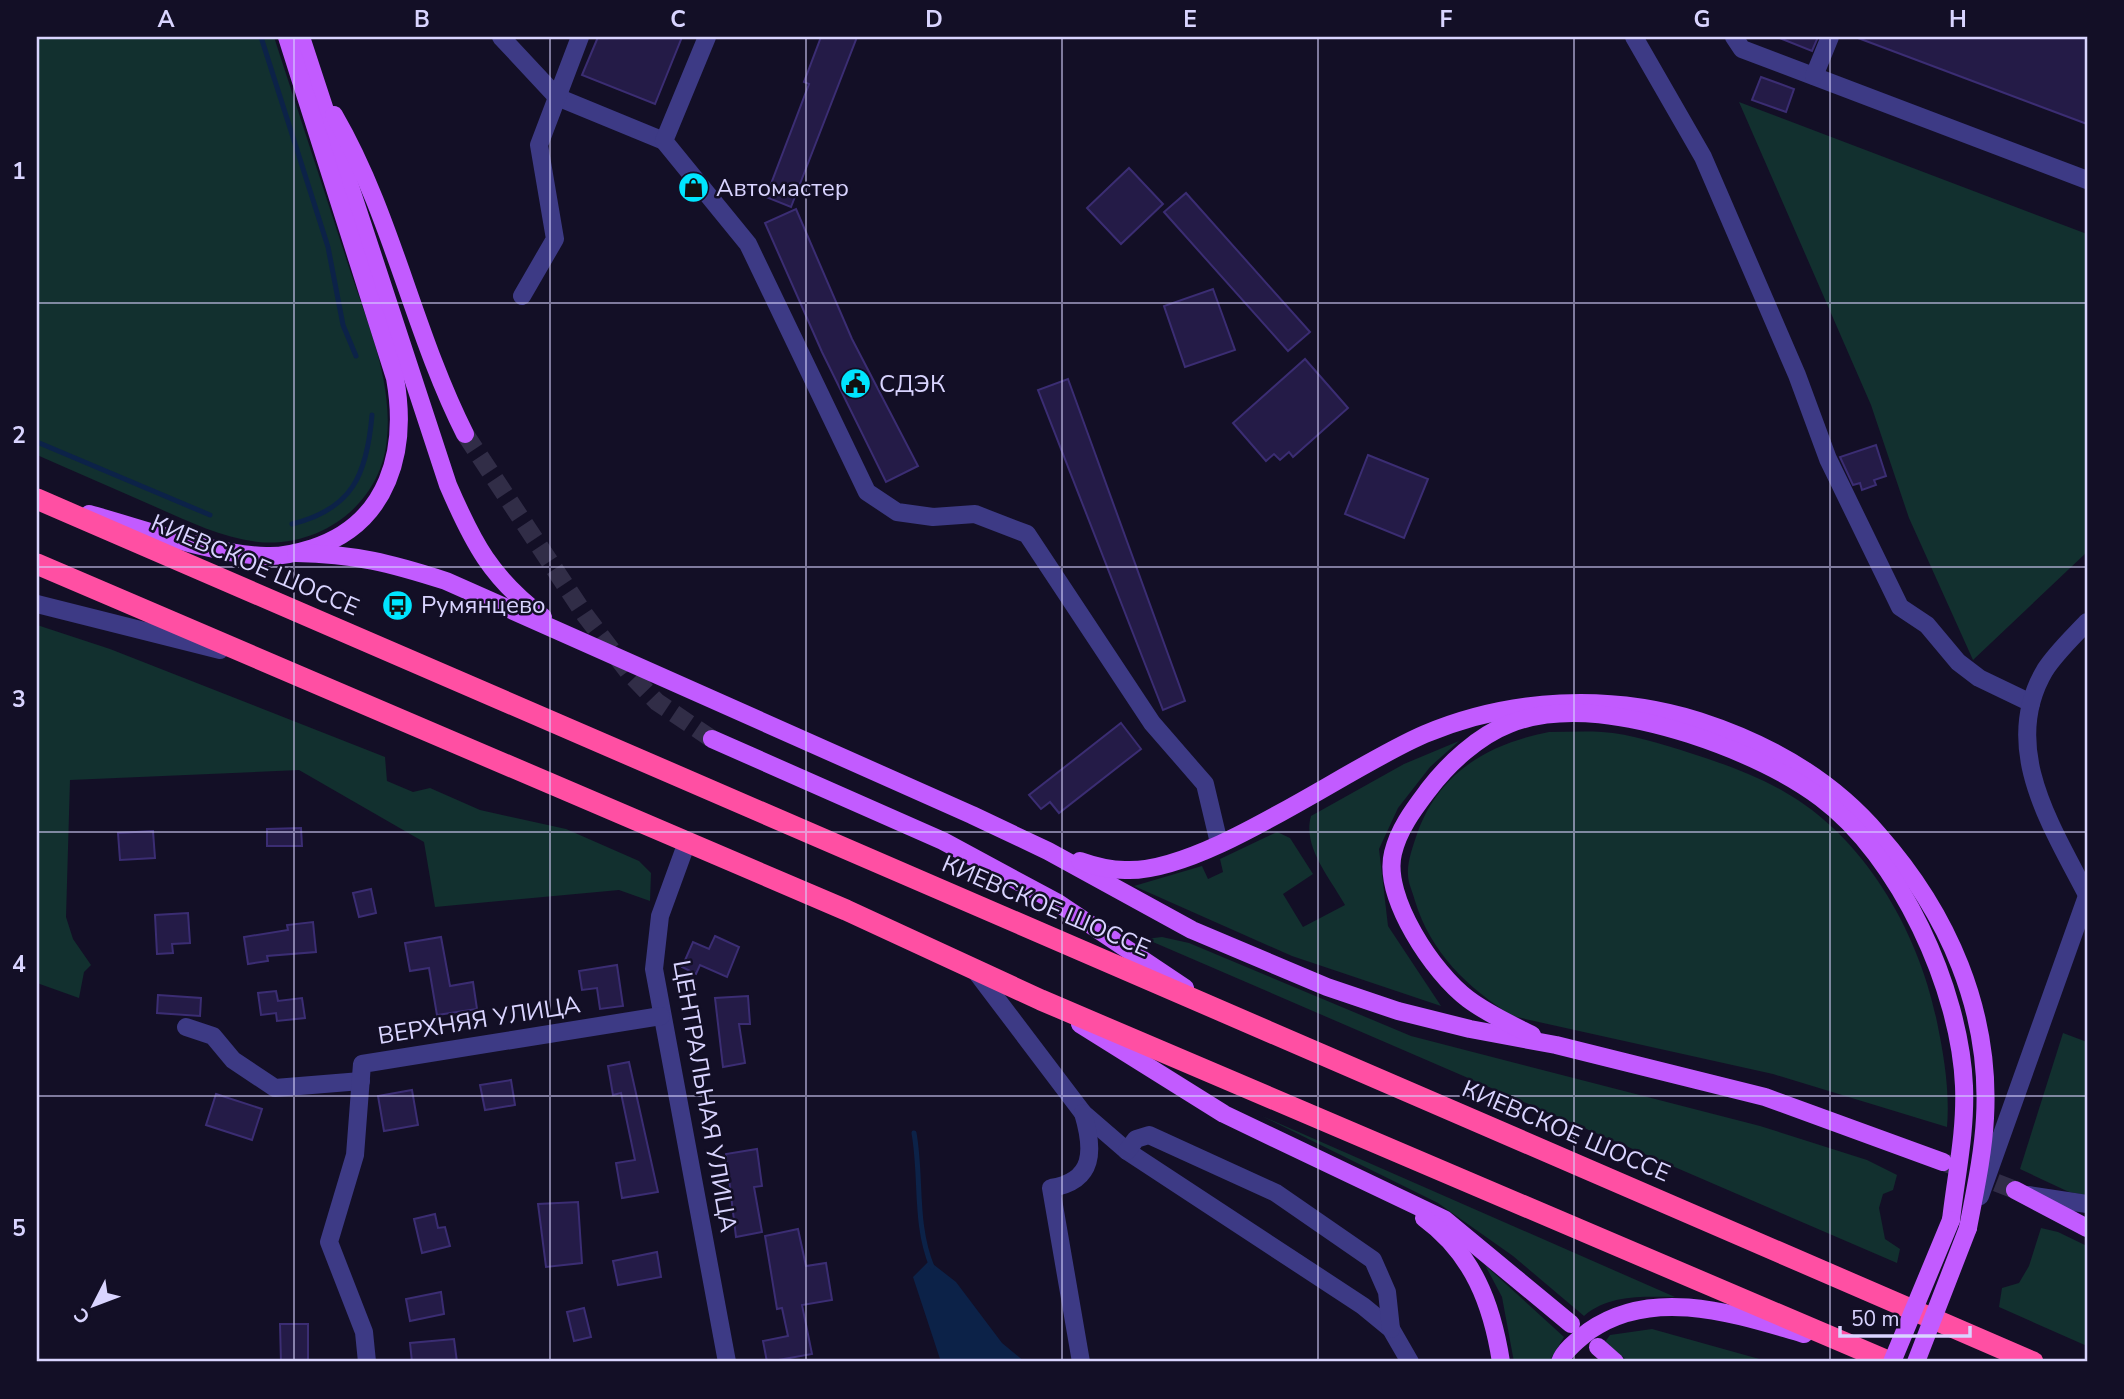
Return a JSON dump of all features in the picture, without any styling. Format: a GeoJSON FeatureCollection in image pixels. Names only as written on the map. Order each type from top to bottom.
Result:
{"type":"FeatureCollection","features":[{"type":"Feature","properties":{"kind":"highway","name":"КИЕВСКОЕ ШОССЕ"},"geometry":{"type":"LineString","coordinates":[[39,500],[2033,1362]]}},
{"type":"Feature","properties":{"kind":"highway"},"geometry":{"type":"LineString","coordinates":[[37,564],[248,657],[687,842],[1041,1000],[1891,1362]]}},
{"type":"Feature","properties":{"kind":"main road"},"geometry":{"type":"LineString","coordinates":[[287,37],[392,370],[400,425],[392,474],[375,504],[357,524],[334,540],[296,553]]}},
{"type":"Feature","properties":{"kind":"main road"},"geometry":{"type":"LineString","coordinates":[[301,37],[423,414],[448,485],[473,542],[507,586],[569,636]]}},
{"type":"Feature","properties":{"kind":"main road"},"geometry":{"type":"LineString","coordinates":[[316,83],[346,135],[381,211],[430,358],[465,435]]}},
{"type":"Feature","properties":{"kind":"main road"},"geometry":{"type":"LineString","coordinates":[[39,500],[226,551],[268,556],[296,553],[338,554],[384,561],[446,581],[1048,851],[1192,930],[1327,987],[1398,1011],[1556,1045],[1765,1097],[1943,1162]]}},
{"type":"Feature","properties":{"kind":"main road"},"geometry":{"type":"LineString","coordinates":[[1048,851],[1092,865],[1125,870],[1161,865],[1219,843],[1408,742],[1473,718],[1517,709],[1570,702],[1638,708],[1707,724],[1763,746],[1820,780],[1859,813],[1926,892],[1952,942],[1972,1000],[1986,1094],[1983,1147],[1968,1228],[1916,1362]]}},
{"type":"Feature","properties":{"kind":"main road"},"geometry":{"type":"LineString","coordinates":[[1556,1045],[1498,1018],[1466,998],[1444,977],[1416,940],[1397,896],[1392,855],[1406,819],[1437,778],[1476,743],[1510,724],[1578,713],[1651,723],[1721,744],[1776,770],[1822,799],[1868,845],[1915,915],[1949,999],[1964,1084],[1962,1135],[1951,1220],[1891,1362]]}},
{"type":"Feature","properties":{"kind":"main road"},"geometry":{"type":"LineString","coordinates":[[712,738],[943,841],[1046,897],[1211,1006]]}},
{"type":"Feature","properties":{"kind":"main road"},"geometry":{"type":"LineString","coordinates":[[1041,1000],[1224,1114],[1444,1219],[1571,1324]]}},
{"type":"Feature","properties":{"kind":"main road"},"geometry":{"type":"LineString","coordinates":[[1381,1188],[1436,1227],[1471,1268],[1491,1312],[1501,1362]]}},
{"type":"Feature","properties":{"kind":"main road"},"geometry":{"type":"LineString","coordinates":[[2020,1192],[2087,1228]]}},
{"type":"Feature","properties":{"kind":"main road"},"geometry":{"type":"LineString","coordinates":[[1560,1362],[1579,1339],[1600,1324],[1632,1311],[1675,1306],[1739,1315],[1864,1351]]}},
{"type":"Feature","properties":{"kind":"main road"},"geometry":{"type":"LineString","coordinates":[[1598,1347],[1615,1362]]}},
{"type":"Feature","properties":{"kind":"street"},"geometry":{"type":"LineString","coordinates":[[501,37],[557,97],[664,141],[748,244],[867,492],[897,512],[933,517],[975,514],[1027,534],[1152,723],[1205,784],[1219,843]]}},
{"type":"Feature","properties":{"kind":"street"},"geometry":{"type":"LineString","coordinates":[[522,296],[555,239],[539,145],[580,37]]}},
{"type":"Feature","properties":{"kind":"street"},"geometry":{"type":"LineString","coordinates":[[664,141],[707,37]]}},
{"type":"Feature","properties":{"kind":"street"},"geometry":{"type":"LineString","coordinates":[[1634,37],[1703,157],[1797,375],[1828,458],[1900,607],[1927,625],[1958,662],[1979,678],[2031,703]]}},
{"type":"Feature","properties":{"kind":"street"},"geometry":{"type":"LineString","coordinates":[[1734,37],[1742,49],[2087,180]]}},
{"type":"Feature","properties":{"kind":"street"},"geometry":{"type":"LineString","coordinates":[[1814,76],[1830,37]]}},
{"type":"Feature","properties":{"kind":"street"},"geometry":{"type":"LineString","coordinates":[[37,604],[248,657]]}},
{"type":"Feature","properties":{"kind":"street"},"geometry":{"type":"LineString","coordinates":[[1968,1228],[2087,896],[2033,782],[2027,754],[2031,703],[2046,668],[2087,622]]}},
{"type":"Feature","properties":{"kind":"street","name":"ЦЕНТРАЛЬНАЯ УЛИЦА"},"geometry":{"type":"LineString","coordinates":[[687,842],[660,916],[654,969],[727,1362]]}},
{"type":"Feature","properties":{"kind":"street"},"geometry":{"type":"LineString","coordinates":[[974,969],[1083,1113],[1127,1150],[1363,1306],[1391,1329],[1410,1362]]}},
{"type":"Feature","properties":{"kind":"street","name":"ВЕРХНЯЯ УЛИЦА"},"geometry":{"type":"LineString","coordinates":[[367,1362],[364,1332],[329,1242],[355,1155],[362,1064],[661,1016]]}},
{"type":"Feature","properties":{"kind":"street"},"geometry":{"type":"LineString","coordinates":[[186,1027],[212,1036],[233,1060],[275,1088],[361,1081]]}},
{"type":"Feature","properties":{"kind":"street"},"geometry":{"type":"LineString","coordinates":[[1081,1362],[1051,1188],[1072,1185],[1081,1176],[1091,1139],[1083,1113]]}},
{"type":"Feature","properties":{"kind":"street"},"geometry":{"type":"LineString","coordinates":[[1127,1150],[1136,1139],[1149,1135],[1276,1193],[1373,1260],[1387,1292],[1391,1329]]}},
{"type":"Feature","properties":{"kind":"street"},"geometry":{"type":"LineString","coordinates":[[2020,1192],[2087,1204]]}},
{"type":"Feature","properties":{"kind":"green space"},"geometry":{"type":"Polygon","coordinates":[[[37,37],[274,37],[376,346],[386,392],[387,438],[383,461],[374,483],[345,517],[326,529],[282,542],[258,542],[232,537],[194,524],[37,455],[37,37]]]}},
{"type":"Feature","properties":{"kind":"green space"},"geometry":{"type":"Polygon","coordinates":[[[1739,102],[2087,234],[2087,552],[1973,660],[1909,518],[1871,405],[1739,102]]]}},
{"type":"Feature","properties":{"kind":"green space"},"geometry":{"type":"Polygon","coordinates":[[[37,625],[110,649],[385,757],[387,781],[413,792],[430,788],[480,810],[566,829],[639,861],[651,873],[650,901],[619,890],[435,907],[424,842],[299,770],[70,780],[66,917],[73,939],[91,965],[84,972],[79,998],[37,983],[37,625]]]}},
{"type":"Feature","properties":{"kind":"green space"},"geometry":{"type":"Polygon","coordinates":[[[1549,732],[1624,735],[1713,761],[1749,774],[1783,791],[1812,810],[1839,834],[1884,890],[1917,954],[1929,988],[1942,1048],[1947,1087],[1947,1127],[1773,1074],[1512,1016],[1466,981],[1441,953],[1422,920],[1415,901],[1408,870],[1415,839],[1426,812],[1438,794],[1468,764],[1506,744],[1549,732]]]}},
{"type":"Feature","properties":{"kind":"green space"},"geometry":{"type":"Polygon","coordinates":[[[1459,741],[1430,767],[1398,808],[1379,849],[1388,926],[1441,1006],[1292,956],[1134,886],[1202,866],[1208,879],[1223,872],[1220,859],[1277,832],[1290,838],[1313,874],[1283,894],[1303,927],[1345,905],[1314,851],[1309,828],[1311,816],[1404,764],[1459,741]]]}},
{"type":"Feature","properties":{"kind":"green space"},"geometry":{"type":"Polygon","coordinates":[[[1162,937],[1189,943],[1411,1036],[1760,1126],[1867,1160],[1897,1175],[1893,1190],[1883,1194],[1879,1208],[1885,1239],[1900,1249],[1897,1263],[1146,939],[1162,937]]]}},
{"type":"Feature","properties":{"kind":"green space"},"geometry":{"type":"Polygon","coordinates":[[[2063,1033],[2087,1042],[2087,1195],[2069,1192],[2020,1169],[2063,1033]]]}},
{"type":"Feature","properties":{"kind":"green space"},"geometry":{"type":"Polygon","coordinates":[[[1262,1116],[1675,1297],[1616,1300],[1584,1316],[1513,1256],[1438,1203],[1262,1116]]]}},
{"type":"Feature","properties":{"kind":"green space"},"geometry":{"type":"Polygon","coordinates":[[[2041,1228],[2058,1232],[2087,1246],[2087,1346],[1999,1307],[2002,1288],[2019,1283],[2029,1266],[2041,1228]]]}},
{"type":"Feature","properties":{"kind":"green space"},"geometry":{"type":"Polygon","coordinates":[[[1485,1265],[1564,1337],[1549,1362],[1514,1362],[1502,1297],[1485,1265]]]}},
{"type":"Feature","properties":{"kind":"green space"},"geometry":{"type":"Polygon","coordinates":[[[1652,1329],[1770,1362],[1629,1362],[1605,1342],[1610,1335],[1652,1329]]]}},
{"type":"Feature","properties":{"kind":"water"},"geometry":{"type":"Polygon","coordinates":[[[929,1261],[956,1282],[1002,1343],[1025,1362],[941,1362],[913,1277],[929,1261]]]}},
{"type":"Feature","properties":{"kind":"building"},"geometry":{"type":"Polygon","coordinates":[[[598,37],[682,37],[655,104],[582,75],[598,37]]]}},
{"type":"Feature","properties":{"kind":"building"},"geometry":{"type":"Polygon","coordinates":[[[821,37],[857,37],[791,207],[766,197],[809,84],[804,82],[821,37]]]}},
{"type":"Feature","properties":{"kind":"building"},"geometry":{"type":"Polygon","coordinates":[[[1777,37],[1818,37],[1812,51],[1777,37]]]}},
{"type":"Feature","properties":{"kind":"building"},"geometry":{"type":"Polygon","coordinates":[[[2087,37],[2087,124],[1858,38],[2087,37]]]}},
{"type":"Feature","properties":{"kind":"building"},"geometry":{"type":"Polygon","coordinates":[[[1761,77],[1794,89],[1786,112],[1752,100],[1761,77]]]}},
{"type":"Feature","properties":{"kind":"building"},"geometry":{"type":"Polygon","coordinates":[[[1129,168],[1163,204],[1121,244],[1087,208],[1129,168]]]}},
{"type":"Feature","properties":{"kind":"building"},"geometry":{"type":"Polygon","coordinates":[[[1186,193],[1310,332],[1288,351],[1164,212],[1186,193]]]}},
{"type":"Feature","properties":{"kind":"building"},"geometry":{"type":"Polygon","coordinates":[[[796,209],[852,339],[918,466],[886,482],[822,352],[765,223],[796,209]]]}},
{"type":"Feature","properties":{"kind":"building"},"geometry":{"type":"Polygon","coordinates":[[[1213,289],[1235,350],[1185,367],[1164,306],[1213,289]]]}},
{"type":"Feature","properties":{"kind":"building"},"geometry":{"type":"Polygon","coordinates":[[[1305,359],[1348,408],[1293,457],[1289,452],[1280,460],[1274,454],[1266,461],[1233,423],[1305,359]]]}},
{"type":"Feature","properties":{"kind":"building"},"geometry":{"type":"Polygon","coordinates":[[[1068,379],[1185,701],[1163,710],[1038,390],[1068,379]]]}},
{"type":"Feature","properties":{"kind":"building"},"geometry":{"type":"Polygon","coordinates":[[[1876,445],[1886,476],[1874,480],[1876,485],[1862,490],[1860,483],[1853,485],[1840,457],[1876,445]]]}},
{"type":"Feature","properties":{"kind":"building"},"geometry":{"type":"Polygon","coordinates":[[[1368,455],[1428,479],[1404,538],[1345,514],[1368,455]]]}},
{"type":"Feature","properties":{"kind":"building"},"geometry":{"type":"Polygon","coordinates":[[[1121,723],[1141,749],[1059,813],[1050,802],[1041,809],[1029,795],[1121,723]]]}},
{"type":"Feature","properties":{"kind":"building"},"geometry":{"type":"Polygon","coordinates":[[[301,828],[302,846],[267,846],[267,829],[301,828]]]}},
{"type":"Feature","properties":{"kind":"building"},"geometry":{"type":"Polygon","coordinates":[[[153,831],[155,858],[120,860],[118,833],[153,831]]]}},
{"type":"Feature","properties":{"kind":"building"},"geometry":{"type":"Polygon","coordinates":[[[371,889],[376,913],[359,917],[353,893],[371,889]]]}},
{"type":"Feature","properties":{"kind":"building"},"geometry":{"type":"Polygon","coordinates":[[[188,913],[190,943],[172,944],[173,953],[157,954],[155,915],[188,913]]]}},
{"type":"Feature","properties":{"kind":"building"},"geometry":{"type":"Polygon","coordinates":[[[313,922],[316,952],[267,956],[268,961],[248,964],[244,937],[288,930],[287,925],[313,922]]]}},
{"type":"Feature","properties":{"kind":"building"},"geometry":{"type":"Polygon","coordinates":[[[715,936],[739,947],[727,977],[700,965],[696,974],[682,967],[693,942],[709,949],[715,936]]]}},
{"type":"Feature","properties":{"kind":"building"},"geometry":{"type":"Polygon","coordinates":[[[441,937],[450,986],[473,982],[477,1009],[437,1015],[429,968],[410,971],[405,943],[441,937]]]}},
{"type":"Feature","properties":{"kind":"building"},"geometry":{"type":"Polygon","coordinates":[[[617,965],[623,1006],[600,1009],[597,988],[582,990],[579,971],[617,965]]]}},
{"type":"Feature","properties":{"kind":"building"},"geometry":{"type":"Polygon","coordinates":[[[276,991],[278,1001],[302,998],[305,1018],[277,1021],[276,1013],[261,1015],[258,993],[276,991]]]}},
{"type":"Feature","properties":{"kind":"building"},"geometry":{"type":"Polygon","coordinates":[[[158,995],[201,998],[200,1016],[157,1013],[158,995]]]}},
{"type":"Feature","properties":{"kind":"building"},"geometry":{"type":"Polygon","coordinates":[[[748,996],[750,1024],[739,1024],[745,1063],[723,1067],[715,998],[748,996]]]}},
{"type":"Feature","properties":{"kind":"building"},"geometry":{"type":"Polygon","coordinates":[[[629,1062],[658,1192],[622,1198],[616,1163],[635,1160],[621,1093],[613,1095],[608,1066],[629,1062]]]}},
{"type":"Feature","properties":{"kind":"building"},"geometry":{"type":"Polygon","coordinates":[[[511,1080],[515,1105],[485,1110],[480,1085],[511,1080]]]}},
{"type":"Feature","properties":{"kind":"building"},"geometry":{"type":"Polygon","coordinates":[[[412,1090],[418,1125],[384,1131],[378,1096],[412,1090]]]}},
{"type":"Feature","properties":{"kind":"building"},"geometry":{"type":"Polygon","coordinates":[[[216,1094],[262,1109],[252,1140],[206,1125],[216,1094]]]}},
{"type":"Feature","properties":{"kind":"building"},"geometry":{"type":"Polygon","coordinates":[[[757,1149],[762,1186],[754,1187],[762,1232],[736,1237],[726,1154],[757,1149]]]}},
{"type":"Feature","properties":{"kind":"building"},"geometry":{"type":"Polygon","coordinates":[[[578,1202],[582,1263],[546,1267],[538,1204],[578,1202]]]}},
{"type":"Feature","properties":{"kind":"building"},"geometry":{"type":"Polygon","coordinates":[[[435,1214],[438,1228],[445,1227],[450,1246],[422,1253],[414,1219],[435,1214]]]}},
{"type":"Feature","properties":{"kind":"building"},"geometry":{"type":"Polygon","coordinates":[[[798,1229],[806,1266],[826,1263],[832,1300],[802,1305],[812,1354],[767,1362],[763,1341],[788,1336],[782,1308],[777,1309],[765,1236],[798,1229]]]}},
{"type":"Feature","properties":{"kind":"building"},"geometry":{"type":"Polygon","coordinates":[[[657,1252],[661,1277],[618,1285],[613,1261],[657,1252]]]}},
{"type":"Feature","properties":{"kind":"building"},"geometry":{"type":"Polygon","coordinates":[[[441,1292],[444,1314],[410,1321],[406,1299],[441,1292]]]}},
{"type":"Feature","properties":{"kind":"building"},"geometry":{"type":"Polygon","coordinates":[[[584,1308],[591,1337],[574,1341],[567,1312],[584,1308]]]}},
{"type":"Feature","properties":{"kind":"building"},"geometry":{"type":"Polygon","coordinates":[[[280,1324],[308,1324],[308,1362],[281,1362],[280,1324]]]}},
{"type":"Feature","properties":{"kind":"building"},"geometry":{"type":"Polygon","coordinates":[[[454,1339],[457,1362],[412,1362],[410,1343],[454,1339]]]}},
{"type":"Feature","properties":{"kind":"waterway"},"geometry":{"type":"LineString","coordinates":[[261,37],[328,247],[343,325],[356,356]]}},
{"type":"Feature","properties":{"kind":"waterway"},"geometry":{"type":"LineString","coordinates":[[292,524],[330,509],[353,486],[366,455],[372,415]]}},
{"type":"Feature","properties":{"kind":"waterway"},"geometry":{"type":"LineString","coordinates":[[37,442],[210,515]]}},
{"type":"Feature","properties":{"kind":"waterway"},"geometry":{"type":"LineString","coordinates":[[914,1133],[923,1234],[932,1267]]}},
{"type":"Feature","properties":{"kind":"tunnel"},"geometry":{"type":"LineString","coordinates":[[465,434],[585,615],[629,673],[657,702],[712,739]]}},
{"type":"Feature","properties":{"kind":"tunnel"},"geometry":{"type":"LineString","coordinates":[[1946,1163],[2015,1190]]}},
{"type":"Feature","properties":{"kind":"place","name":"Автомастер"},"geometry":{"type":"Point","coordinates":[693,188]}},
{"type":"Feature","properties":{"kind":"place","name":"СДЭК"},"geometry":{"type":"Point","coordinates":[856,384]}},
{"type":"Feature","properties":{"kind":"place","name":"Румянцево"},"geometry":{"type":"Point","coordinates":[398,605]}}]}
